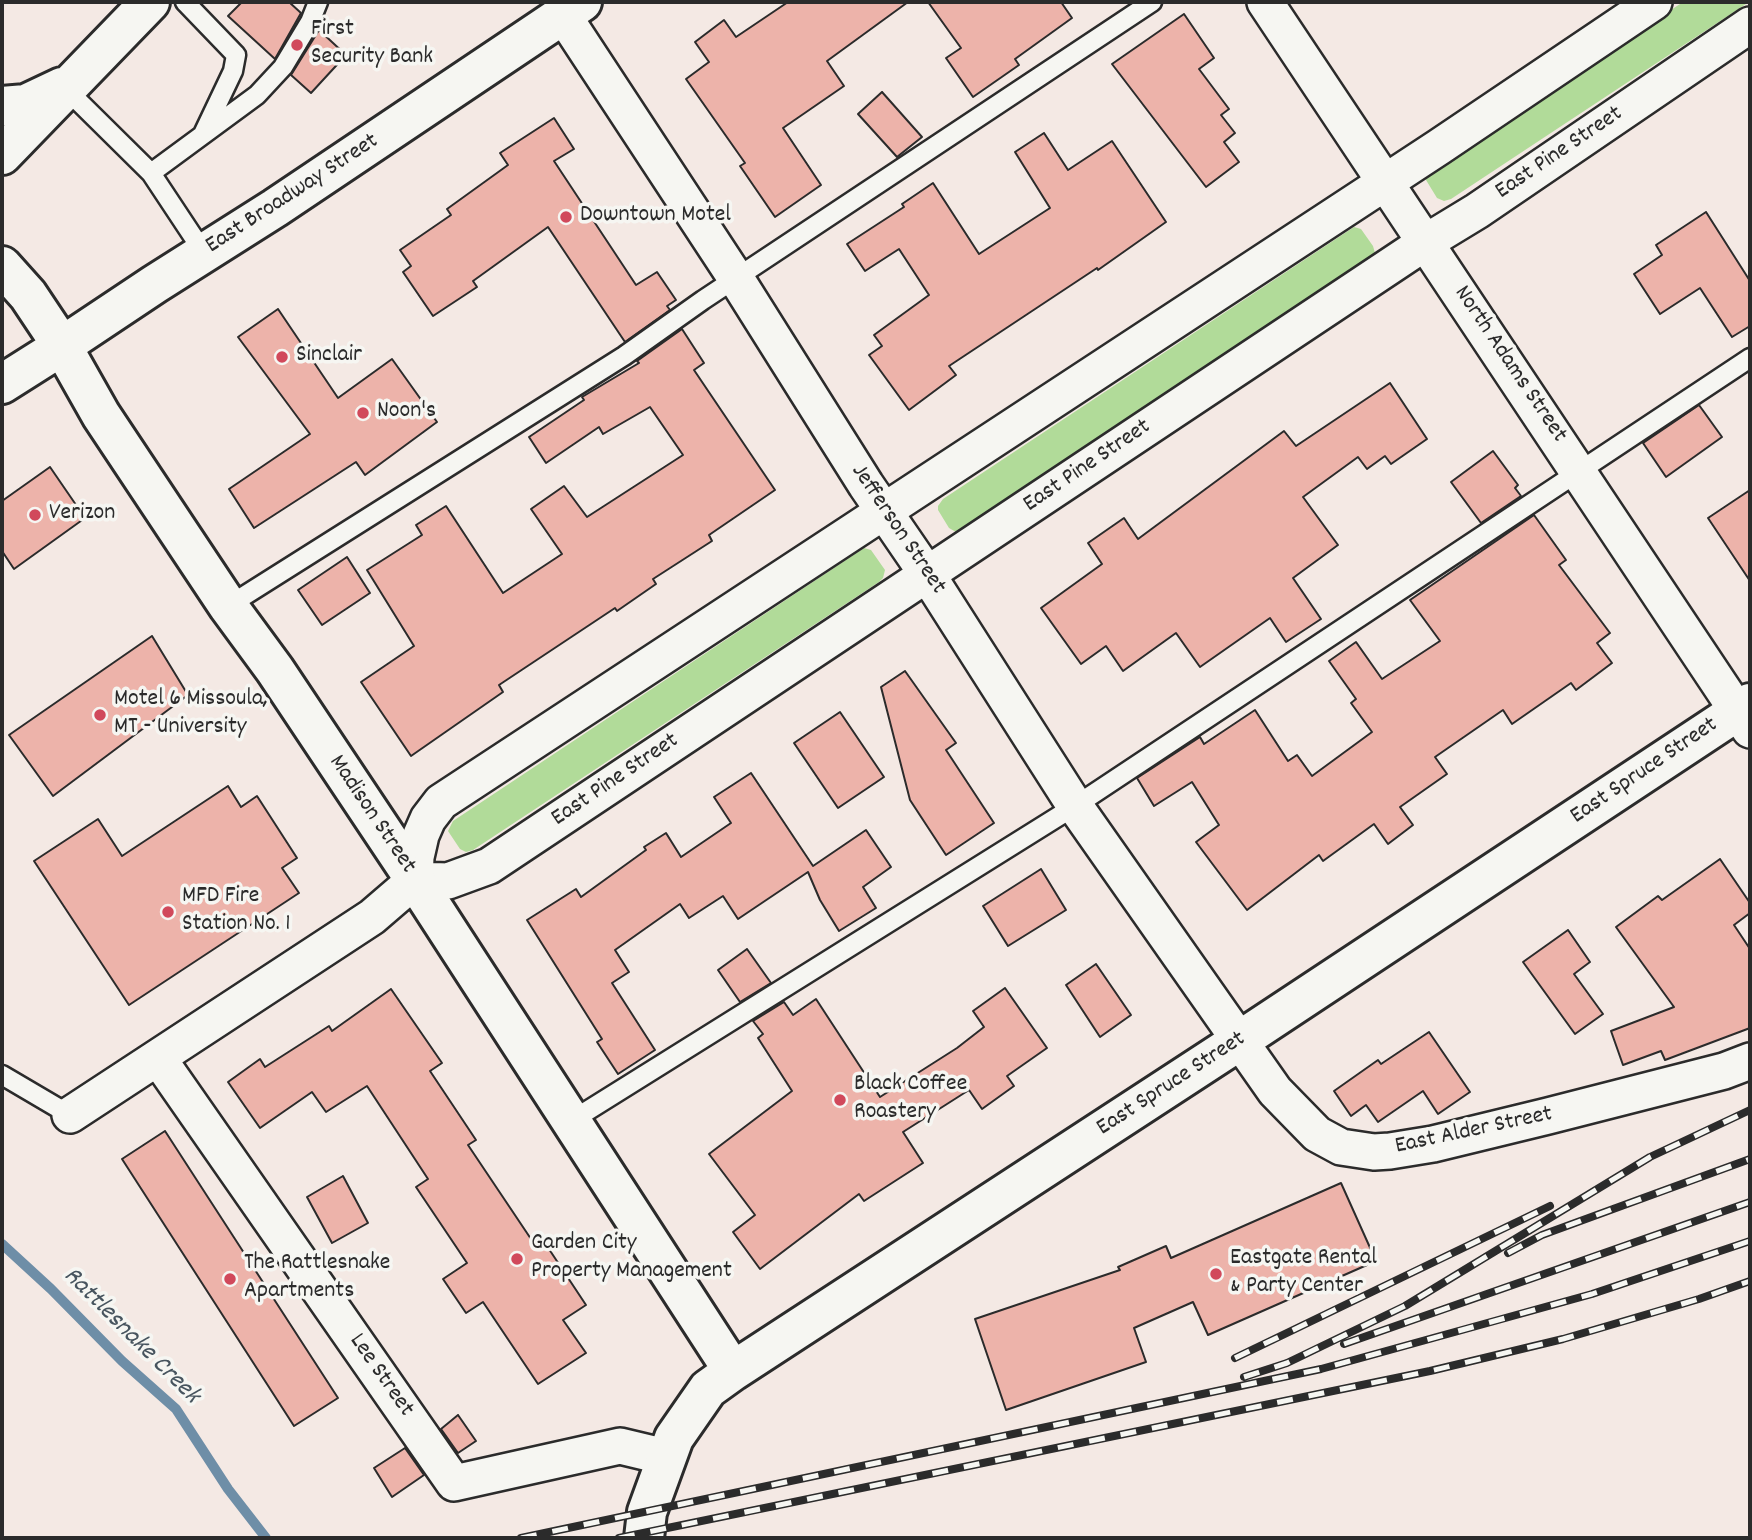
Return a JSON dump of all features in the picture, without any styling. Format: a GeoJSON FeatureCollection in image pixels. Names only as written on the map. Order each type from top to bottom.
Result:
{"type":"FeatureCollection","features":[{"type":"Feature","properties":{"kind":"main road"},"geometry":{"type":"LineString","coordinates":[[2,155],[150,2]]}},
{"type":"Feature","properties":{"kind":"main road","name":"East Broadway Street"},"geometry":{"type":"LineString","coordinates":[[2,384],[572,8]]}},
{"type":"Feature","properties":{"kind":"main road"},"geometry":{"type":"LineString","coordinates":[[2,106],[26,104],[75,82]]}},
{"type":"Feature","properties":{"kind":"main road","name":"Madison Street"},"geometry":{"type":"LineString","coordinates":[[2,266],[29,295],[101,415],[415,880],[733,1371]]}},
{"type":"Feature","properties":{"kind":"main road","name":"East Spruce Street"},"geometry":{"type":"LineString","coordinates":[[645,1525],[666,1457],[689,1413],[708,1389],[1239,1041],[1746,714]]}},
{"type":"Feature","properties":{"kind":"street","name":"North Adams Street"},"geometry":{"type":"LineString","coordinates":[[1265,2],[1746,714]]}},
{"type":"Feature","properties":{"kind":"street"},"geometry":{"type":"LineString","coordinates":[[70,1115],[372,917],[415,880],[421,835],[440,802],[1654,2]]}},
{"type":"Feature","properties":{"kind":"street","name":"Jefferson Street"},"geometry":{"type":"LineString","coordinates":[[572,8],[737,280],[883,511],[927,574],[1075,806],[1239,1041]]}},
{"type":"Feature","properties":{"kind":"street","name":"East Pine Street"},"geometry":{"type":"LineString","coordinates":[[415,880],[448,881],[489,866],[1426,242],[1477,211],[1750,25]]}},
{"type":"Feature","properties":{"kind":"street","name":"East Alder Street"},"geometry":{"type":"LineString","coordinates":[[1239,1041],[1284,1102],[1317,1134],[1341,1147],[1374,1152],[1433,1144],[1524,1122],[1724,1071],[1750,1061]]}},
{"type":"Feature","properties":{"kind":"street","name":"Lee Street"},"geometry":{"type":"LineString","coordinates":[[158,1058],[454,1483],[620,1446],[666,1457]]}},
{"type":"Feature","properties":{"kind":"lane"},"geometry":{"type":"LineString","coordinates":[[185,2],[236,55],[233,71],[202,137]]}},
{"type":"Feature","properties":{"kind":"lane"},"geometry":{"type":"LineString","coordinates":[[151,173],[257,95],[283,67],[310,22],[318,2]]}},
{"type":"Feature","properties":{"kind":"lane"},"geometry":{"type":"LineString","coordinates":[[228,606],[624,356],[1152,2]]}},
{"type":"Feature","properties":{"kind":"lane"},"geometry":{"type":"LineString","coordinates":[[75,82],[151,173],[204,253]]}},
{"type":"Feature","properties":{"kind":"lane"},"geometry":{"type":"LineString","coordinates":[[571,1121],[1075,806],[1750,358]]}},
{"type":"Feature","properties":{"kind":"lane"},"geometry":{"type":"LineString","coordinates":[[2,1075],[70,1115]]}},
{"type":"Feature","properties":{"kind":"green space"},"geometry":{"type":"Polygon","coordinates":[[[1683,2],[1749,2],[1451,199],[1444,201],[1437,198],[1426,180],[1431,169],[1683,2]]]}},
{"type":"Feature","properties":{"kind":"green space"},"geometry":{"type":"Polygon","coordinates":[[[1354,227],[1361,229],[1373,246],[1375,253],[1369,261],[963,529],[956,532],[949,528],[938,510],[943,499],[1354,227]]]}},
{"type":"Feature","properties":{"kind":"green space"},"geometry":{"type":"Polygon","coordinates":[[[864,548],[871,550],[885,570],[879,582],[473,850],[466,852],[460,849],[448,831],[453,821],[864,548]]]}},
{"type":"Feature","properties":{"kind":"building"},"geometry":{"type":"Polygon","coordinates":[[[242,2],[289,2],[301,13],[275,59],[228,16],[242,2]]]}},
{"type":"Feature","properties":{"kind":"building"},"geometry":{"type":"Polygon","coordinates":[[[788,2],[908,2],[827,61],[844,86],[783,128],[821,185],[775,217],[740,166],[745,163],[686,79],[709,62],[695,42],[724,20],[736,37],[788,2]]]}},
{"type":"Feature","properties":{"kind":"building"},"geometry":{"type":"Polygon","coordinates":[[[928,2],[1061,2],[1072,18],[1015,59],[1019,65],[973,97],[946,58],[961,48],[928,2]]]}},
{"type":"Feature","properties":{"kind":"building"},"geometry":{"type":"Polygon","coordinates":[[[1184,14],[1214,58],[1199,69],[1229,109],[1221,115],[1235,133],[1224,142],[1239,162],[1206,187],[1112,64],[1184,14]]]}},
{"type":"Feature","properties":{"kind":"building"},"geometry":{"type":"Polygon","coordinates":[[[319,30],[346,55],[311,93],[291,75],[319,30]]]}},
{"type":"Feature","properties":{"kind":"building"},"geometry":{"type":"Polygon","coordinates":[[[882,92],[922,137],[897,157],[858,114],[882,92]]]}},
{"type":"Feature","properties":{"kind":"building"},"geometry":{"type":"Polygon","coordinates":[[[554,118],[574,149],[554,161],[636,285],[657,272],[676,300],[667,306],[670,310],[625,342],[548,227],[473,281],[477,287],[433,316],[403,272],[411,266],[400,250],[451,215],[447,209],[508,165],[500,153],[554,118]]]}},
{"type":"Feature","properties":{"kind":"building"},"geometry":{"type":"Polygon","coordinates":[[[1044,133],[1068,170],[1112,141],[1166,222],[1098,270],[1097,268],[949,366],[956,375],[909,410],[869,355],[882,346],[874,335],[929,295],[899,249],[865,271],[847,244],[904,207],[902,204],[933,183],[979,254],[1050,208],[1015,152],[1044,133]]]}},
{"type":"Feature","properties":{"kind":"building"},"geometry":{"type":"Polygon","coordinates":[[[1706,212],[1750,281],[1750,326],[1732,337],[1700,288],[1660,314],[1634,274],[1662,255],[1656,245],[1706,212]]]}},
{"type":"Feature","properties":{"kind":"building"},"geometry":{"type":"Polygon","coordinates":[[[278,309],[338,398],[392,359],[437,422],[365,475],[356,462],[254,528],[229,489],[310,434],[238,337],[278,309]]]}},
{"type":"Feature","properties":{"kind":"building"},"geometry":{"type":"Polygon","coordinates":[[[682,329],[704,363],[694,370],[775,490],[709,535],[712,541],[653,579],[656,584],[499,685],[503,692],[411,756],[361,682],[414,646],[367,570],[422,535],[416,525],[446,506],[503,593],[562,554],[531,509],[564,486],[587,517],[683,455],[650,407],[603,434],[599,427],[546,463],[529,437],[584,400],[582,397],[639,363],[637,361],[682,329]]]}},
{"type":"Feature","properties":{"kind":"building"},"geometry":{"type":"Polygon","coordinates":[[[1390,383],[1427,439],[1391,464],[1385,456],[1367,469],[1358,457],[1303,497],[1338,545],[1293,578],[1321,619],[1286,642],[1270,618],[1200,667],[1176,633],[1123,671],[1106,646],[1081,664],[1041,608],[1102,564],[1088,543],[1124,518],[1138,539],[1284,431],[1296,446],[1390,383]]]}},
{"type":"Feature","properties":{"kind":"building"},"geometry":{"type":"Polygon","coordinates":[[[1699,405],[1722,437],[1666,477],[1643,443],[1699,405]]]}},
{"type":"Feature","properties":{"kind":"building"},"geometry":{"type":"Polygon","coordinates":[[[1493,451],[1518,485],[1515,488],[1521,496],[1481,523],[1451,482],[1493,451]]]}},
{"type":"Feature","properties":{"kind":"building"},"geometry":{"type":"Polygon","coordinates":[[[50,467],[85,518],[14,569],[2,551],[2,501],[50,467]]]}},
{"type":"Feature","properties":{"kind":"building"},"geometry":{"type":"Polygon","coordinates":[[[1750,490],[1750,581],[1708,518],[1750,490]]]}},
{"type":"Feature","properties":{"kind":"building"},"geometry":{"type":"Polygon","coordinates":[[[1534,515],[1566,560],[1559,565],[1610,633],[1597,643],[1612,663],[1576,690],[1571,683],[1512,724],[1503,710],[1435,757],[1447,774],[1400,807],[1413,825],[1388,844],[1374,824],[1323,861],[1319,855],[1247,910],[1196,842],[1219,825],[1192,782],[1154,806],[1137,778],[1200,737],[1204,744],[1255,710],[1288,761],[1297,755],[1312,776],[1372,732],[1351,703],[1356,699],[1329,661],[1356,642],[1382,679],[1440,641],[1410,600],[1534,515]]]}},
{"type":"Feature","properties":{"kind":"building"},"geometry":{"type":"Polygon","coordinates":[[[347,557],[370,593],[322,625],[298,590],[347,557]]]}},
{"type":"Feature","properties":{"kind":"building","name":"Motel 6 Missoula, MT - University"},"geometry":{"type":"Polygon","coordinates":[[[152,636],[188,695],[53,796],[9,735],[152,636]]]}},
{"type":"Feature","properties":{"kind":"building"},"geometry":{"type":"Polygon","coordinates":[[[905,671],[956,743],[946,750],[994,823],[946,855],[910,800],[881,687],[905,671]]]}},
{"type":"Feature","properties":{"kind":"building"},"geometry":{"type":"Polygon","coordinates":[[[840,712],[884,777],[838,808],[794,743],[840,712]]]}},
{"type":"Feature","properties":{"kind":"building"},"geometry":{"type":"Polygon","coordinates":[[[751,773],[813,866],[866,830],[891,867],[863,887],[876,908],[839,931],[820,900],[808,872],[738,919],[723,896],[689,918],[680,904],[615,950],[629,972],[612,983],[655,1050],[618,1074],[597,1042],[602,1039],[527,920],[576,889],[581,897],[666,833],[681,857],[731,823],[714,797],[751,773]]]}},
{"type":"Feature","properties":{"kind":"building","name":"MFD Fire Station No. 1"},"geometry":{"type":"Polygon","coordinates":[[[228,786],[241,807],[257,796],[297,858],[282,868],[299,893],[129,1005],[34,861],[98,819],[122,856],[228,786]]]}},
{"type":"Feature","properties":{"kind":"building"},"geometry":{"type":"Polygon","coordinates":[[[1720,859],[1750,903],[1750,913],[1734,925],[1750,949],[1750,1028],[1665,1060],[1661,1051],[1623,1065],[1611,1031],[1674,1007],[1616,927],[1658,896],[1662,900],[1720,859]]]}},
{"type":"Feature","properties":{"kind":"building"},"geometry":{"type":"Polygon","coordinates":[[[1041,869],[1066,910],[1008,946],[983,906],[1041,869]]]}},
{"type":"Feature","properties":{"kind":"building"},"geometry":{"type":"Polygon","coordinates":[[[1568,930],[1590,962],[1574,974],[1603,1014],[1575,1034],[1523,962],[1568,930]]]}},
{"type":"Feature","properties":{"kind":"building"},"geometry":{"type":"Polygon","coordinates":[[[747,949],[771,983],[740,1002],[718,970],[747,949]]]}},
{"type":"Feature","properties":{"kind":"building"},"geometry":{"type":"Polygon","coordinates":[[[1096,964],[1131,1015],[1100,1037],[1066,985],[1096,964]]]}},
{"type":"Feature","properties":{"kind":"building"},"geometry":{"type":"Polygon","coordinates":[[[1005,988],[1047,1048],[1007,1076],[1014,1086],[982,1109],[969,1090],[903,1132],[923,1163],[864,1201],[859,1194],[760,1269],[733,1232],[755,1215],[709,1154],[792,1091],[758,1038],[763,1034],[753,1021],[784,1002],[793,1015],[816,999],[880,1097],[957,1048],[984,1027],[973,1011],[1005,988]]]}},
{"type":"Feature","properties":{"kind":"building"},"geometry":{"type":"Polygon","coordinates":[[[391,989],[442,1063],[430,1071],[476,1140],[468,1145],[531,1239],[539,1234],[586,1305],[563,1320],[586,1353],[538,1384],[483,1302],[466,1313],[443,1279],[467,1263],[416,1187],[428,1179],[367,1086],[326,1112],[312,1092],[260,1128],[228,1082],[260,1059],[265,1067],[329,1026],[332,1031],[391,989]]]}},
{"type":"Feature","properties":{"kind":"building"},"geometry":{"type":"Polygon","coordinates":[[[1429,1032],[1470,1092],[1438,1114],[1423,1091],[1378,1122],[1366,1105],[1351,1116],[1334,1091],[1378,1060],[1381,1064],[1429,1032]]]}},
{"type":"Feature","properties":{"kind":"building","name":"The Rattlesnake Apartments"},"geometry":{"type":"Polygon","coordinates":[[[165,1131],[338,1398],[294,1426],[122,1159],[165,1131]]]}},
{"type":"Feature","properties":{"kind":"building"},"geometry":{"type":"Polygon","coordinates":[[[343,1176],[368,1223],[332,1243],[307,1197],[343,1176]]]}},
{"type":"Feature","properties":{"kind":"building"},"geometry":{"type":"Polygon","coordinates":[[[1341,1183],[1376,1261],[1208,1335],[1193,1302],[1134,1328],[1146,1362],[1006,1410],[975,1319],[1120,1270],[1118,1267],[1166,1246],[1171,1258],[1341,1183]]]}},
{"type":"Feature","properties":{"kind":"building"},"geometry":{"type":"Polygon","coordinates":[[[458,1415],[476,1441],[458,1453],[441,1429],[458,1415]]]}},
{"type":"Feature","properties":{"kind":"building"},"geometry":{"type":"Polygon","coordinates":[[[405,1448],[424,1475],[392,1497],[374,1468],[405,1448]]]}},
{"type":"Feature","properties":{"kind":"waterway","name":"Rattlesnake Creek"},"geometry":{"type":"LineString","coordinates":[[2,1244],[122,1361],[176,1409],[228,1489],[266,1538]]}},
{"type":"Feature","properties":{"kind":"railway"},"geometry":{"type":"LineString","coordinates":[[1244,1377],[1287,1363],[1405,1306],[1650,1157],[1750,1110]]}},
{"type":"Feature","properties":{"kind":"railway"},"geometry":{"type":"LineString","coordinates":[[1508,1253],[1542,1235],[1750,1159]]}},
{"type":"Feature","properties":{"kind":"railway"},"geometry":{"type":"LineString","coordinates":[[1344,1344],[1750,1202]]}},
{"type":"Feature","properties":{"kind":"railway"},"geometry":{"type":"LineString","coordinates":[[1235,1358],[1550,1206]]}},
{"type":"Feature","properties":{"kind":"railway"},"geometry":{"type":"LineString","coordinates":[[521,1538],[1321,1369],[1592,1294],[1750,1241]]}},
{"type":"Feature","properties":{"kind":"railway"},"geometry":{"type":"LineString","coordinates":[[619,1538],[1430,1371],[1563,1339],[1750,1281]]}},
{"type":"Feature","properties":{"kind":"place","name":"First Security Bank"},"geometry":{"type":"Point","coordinates":[297,45]}},
{"type":"Feature","properties":{"kind":"place","name":"Downtown Motel"},"geometry":{"type":"Point","coordinates":[566,217]}},
{"type":"Feature","properties":{"kind":"place","name":"Sinclair"},"geometry":{"type":"Point","coordinates":[282,357]}},
{"type":"Feature","properties":{"kind":"place","name":"Noon's"},"geometry":{"type":"Point","coordinates":[363,413]}},
{"type":"Feature","properties":{"kind":"place","name":"Verizon"},"geometry":{"type":"Point","coordinates":[35,515]}},
{"type":"Feature","properties":{"kind":"place","name":"Motel 6 Missoula, MT - University"},"geometry":{"type":"Point","coordinates":[100,715]}},
{"type":"Feature","properties":{"kind":"place","name":"MFD Fire Station No. 1"},"geometry":{"type":"Point","coordinates":[168,912]}},
{"type":"Feature","properties":{"kind":"place","name":"Black Coffee Roastery"},"geometry":{"type":"Point","coordinates":[840,1100]}},
{"type":"Feature","properties":{"kind":"place","name":"Garden City Property Management"},"geometry":{"type":"Point","coordinates":[517,1259]}},
{"type":"Feature","properties":{"kind":"place","name":"Eastgate Rental & Party Center"},"geometry":{"type":"Point","coordinates":[1216,1274]}},
{"type":"Feature","properties":{"kind":"place","name":"The Rattlesnake Apartments"},"geometry":{"type":"Point","coordinates":[230,1279]}}]}
